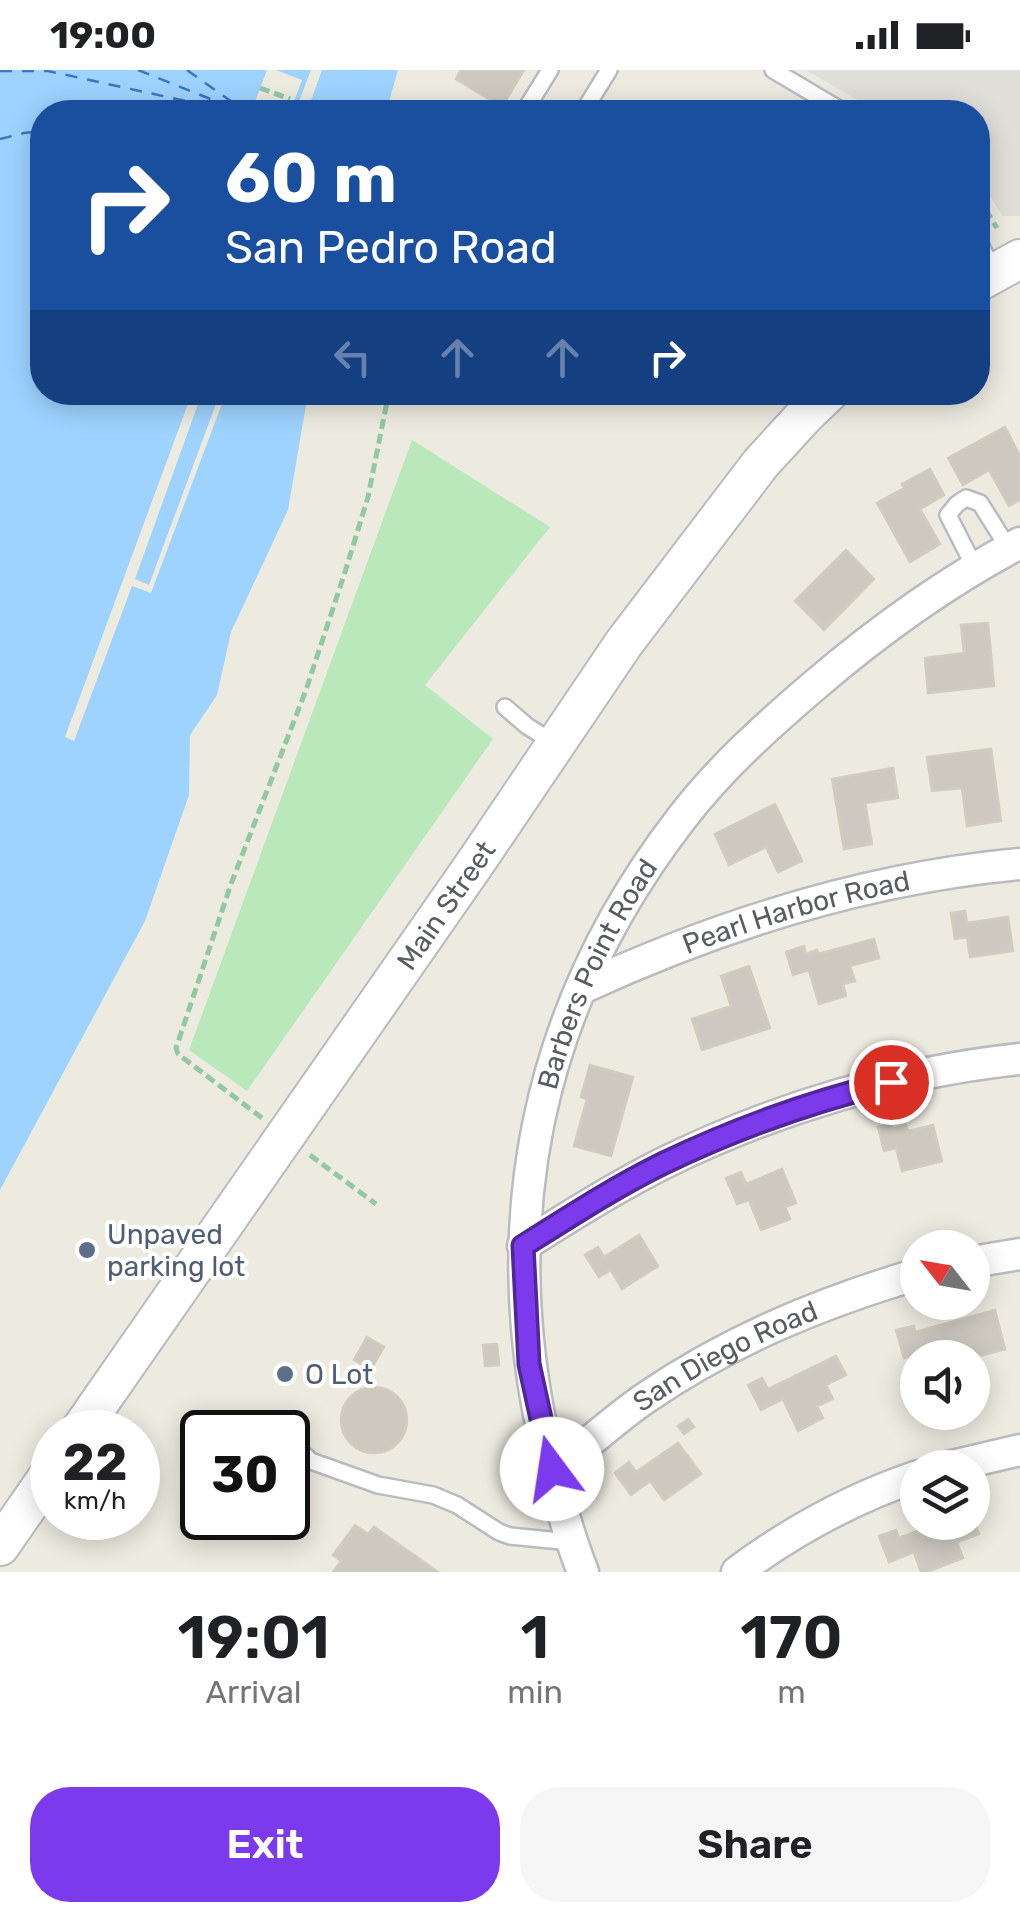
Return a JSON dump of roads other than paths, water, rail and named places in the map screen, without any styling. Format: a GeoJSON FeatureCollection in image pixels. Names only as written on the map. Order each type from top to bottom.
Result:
{"type":"FeatureCollection","features":[{"type":"Feature","properties":{"kind":"street","name":"Main Street"},"geometry":{"type":"LineString","coordinates":[[94,1410],[624,643],[761,463],[815,405]]}},
{"type":"Feature","properties":{"kind":"street","name":"Barbers Point Road"},"geometry":{"type":"LineString","coordinates":[[582,1572],[570,1542],[529,1364],[523,1246],[538,1122],[563,1032],[622,906],[682,817],[726,767],[779,716],[886,628],[1014,546]]}},
{"type":"Feature","properties":{"kind":"street","name":"Pearl Harbor Road"},"geometry":{"type":"LineString","coordinates":[[582,988],[690,941],[792,907],[896,882],[1020,864]]}},
{"type":"Feature","properties":{"kind":"street"},"geometry":{"type":"LineString","coordinates":[[523,1246],[661,1164],[760,1122],[873,1086],[1020,1058]]}},
{"type":"Feature","properties":{"kind":"street"},"geometry":{"type":"LineString","coordinates":[[990,1259],[1020,1254]]}},
{"type":"Feature","properties":{"kind":"street","name":"San Diego Road"},"geometry":{"type":"LineString","coordinates":[[552,1469],[646,1398],[747,1338],[809,1310],[900,1279]]}},
{"type":"Feature","properties":{"kind":"street"},"geometry":{"type":"LineString","coordinates":[[990,1457],[1020,1450]]}},
{"type":"Feature","properties":{"kind":"street"},"geometry":{"type":"LineString","coordinates":[[737,1572],[832,1512],[900,1482]]}},
{"type":"Feature","properties":{"kind":"street"},"geometry":{"type":"LineString","coordinates":[[0,1546],[30,1502]]}},
{"type":"Feature","properties":{"kind":"lane"},"geometry":{"type":"LineString","coordinates":[[531,100],[550,70]]}},
{"type":"Feature","properties":{"kind":"lane"},"geometry":{"type":"LineString","coordinates":[[590,100],[609,70]]}},
{"type":"Feature","properties":{"kind":"lane"},"geometry":{"type":"LineString","coordinates":[[773,70],[824,100]]}},
{"type":"Feature","properties":{"kind":"lane"},"geometry":{"type":"LineString","coordinates":[[976,568],[948,515],[966,498],[980,503],[1014,546]]}},
{"type":"Feature","properties":{"kind":"lane"},"geometry":{"type":"LineString","coordinates":[[505,708],[555,744]]}},
{"type":"Feature","properties":{"kind":"lane"},"geometry":{"type":"LineString","coordinates":[[310,1461],[378,1486],[433,1494],[510,1536],[570,1542]]}},
{"type":"Feature","properties":{"kind":"water"},"geometry":{"type":"Polygon","coordinates":[[[0,70],[398,70],[389,100],[30,100],[30,405],[306,405],[288,510],[231,632],[217,695],[190,735],[189,795],[145,921],[0,1190],[0,70]]]}},
{"type":"Feature","properties":{"kind":"place","name":"Unpaved parking lot"},"geometry":{"type":"Point","coordinates":[87,1250]}},
{"type":"Feature","properties":{"kind":"place","name":"O Lot"},"geometry":{"type":"Point","coordinates":[285,1374]}}]}
